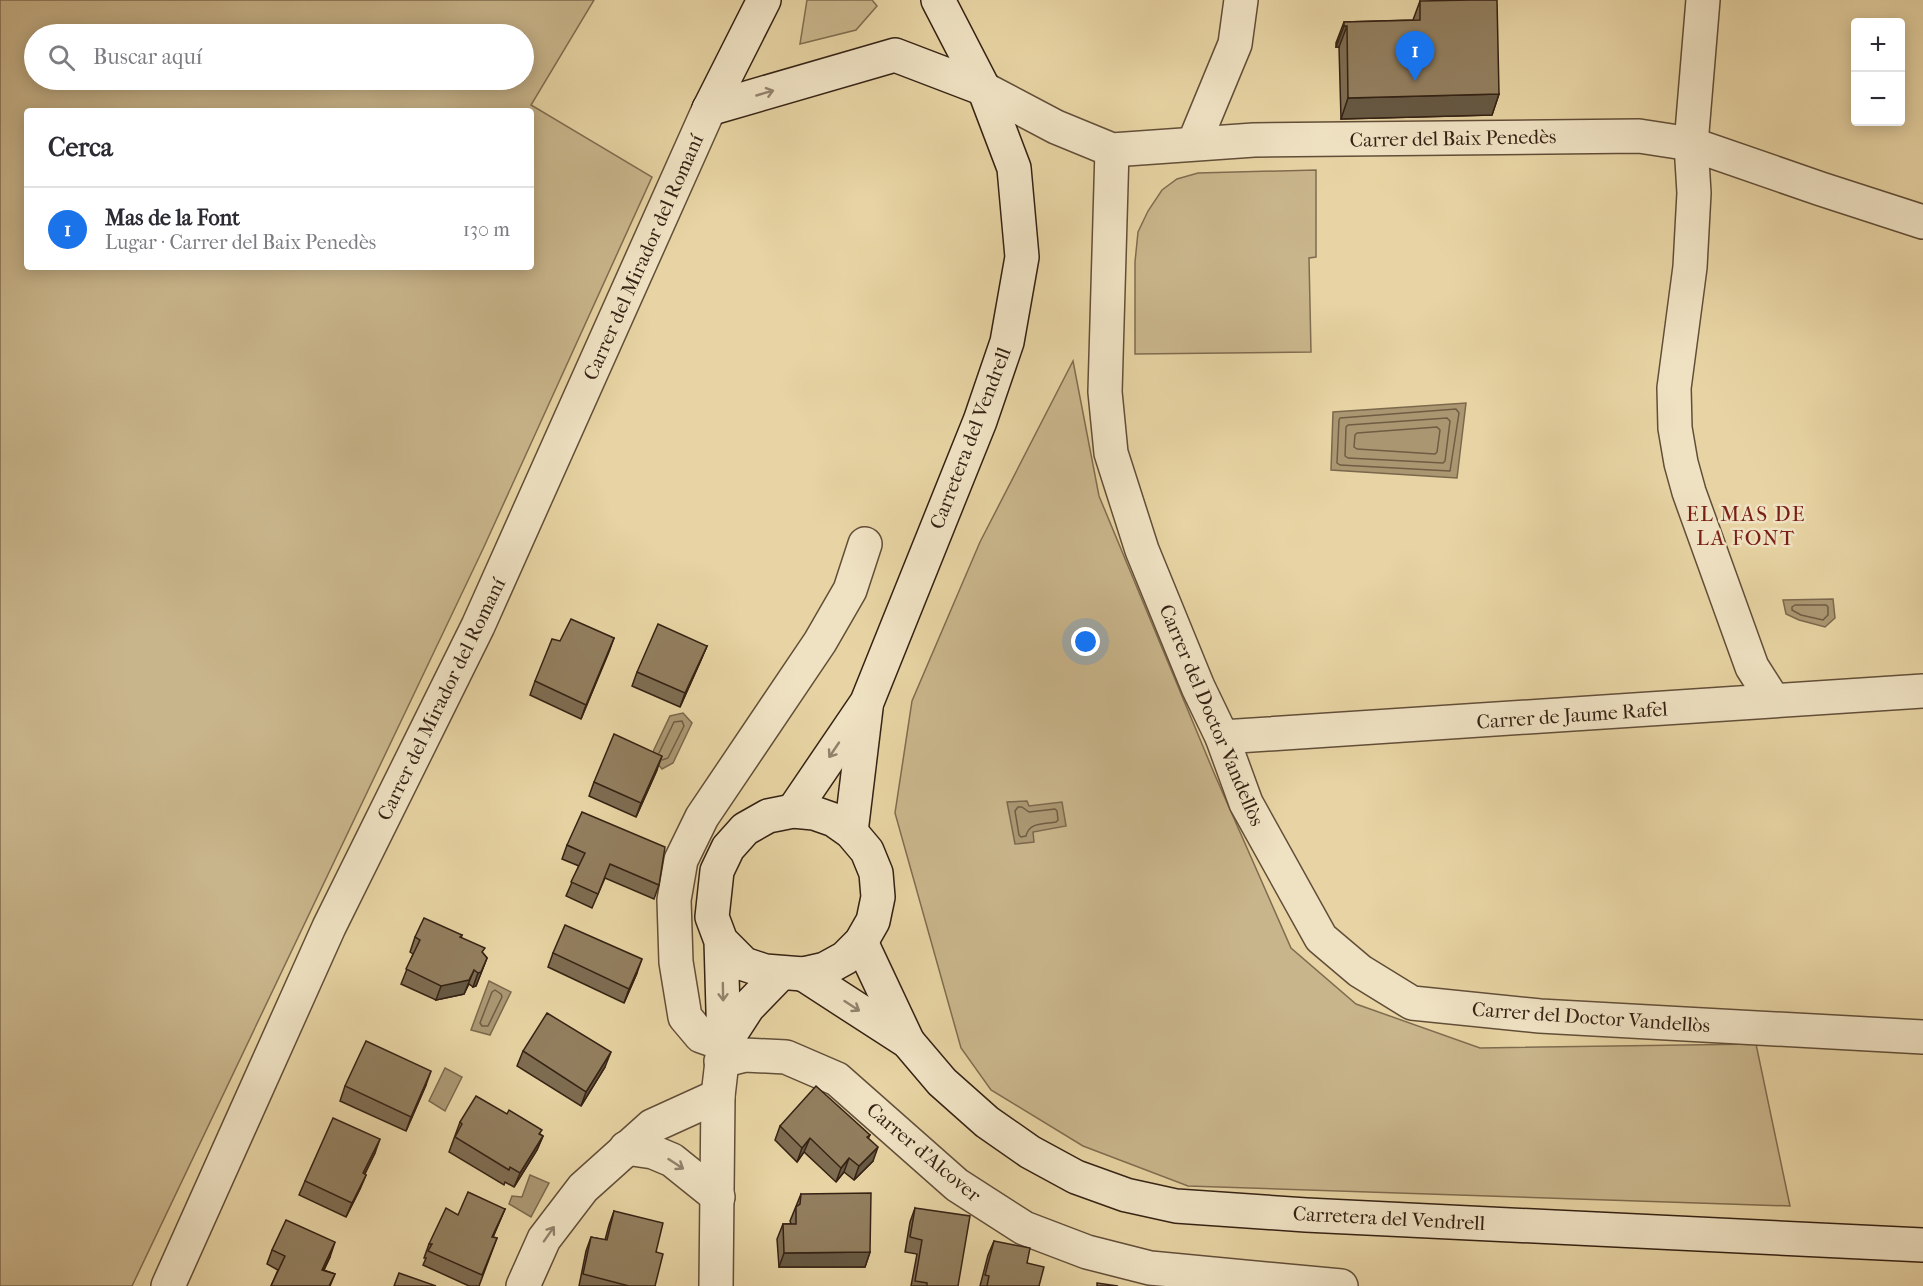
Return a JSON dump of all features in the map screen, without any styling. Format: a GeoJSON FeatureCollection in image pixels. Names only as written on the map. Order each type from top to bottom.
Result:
{"type":"FeatureCollection","features":[{"type":"Feature","properties":{"kind":"street","name":"Carrer del Mirador del Romaní"},"geometry":{"type":"LineString","coordinates":[[168,1286],[329,927],[478,626],[709,109],[764,0]]}},
{"type":"Feature","properties":{"kind":"street","name":"Carretera del Vendrell"},"geometry":{"type":"LineString","coordinates":[[793,811],[867,702],[980,421],[1007,342],[1022,256],[1014,168],[984,89],[938,0]]}},
{"type":"Feature","properties":{"kind":"street"},"geometry":{"type":"LineString","coordinates":[[1194,143],[1235,44],[1241,0]]}},
{"type":"Feature","properties":{"kind":"street"},"geometry":{"type":"LineString","coordinates":[[1702,0],[1691,144],[1694,193],[1690,267],[1674,388],[1675,428],[1680,463],[1752,667],[1773,700]]}},
{"type":"Feature","properties":{"kind":"street","name":"Carrer del Baix Penedès"},"geometry":{"type":"LineString","coordinates":[[709,109],[896,55],[984,89],[1056,127],[1112,150],[1254,140],[1639,136],[1691,144],[1923,222]]}},
{"type":"Feature","properties":{"kind":"street","name":"Carrer del Doctor Vandellòs"},"geometry":{"type":"LineString","coordinates":[[1112,150],[1105,392],[1111,453],[1142,550],[1198,687],[1222,737],[1246,803],[1321,938],[1360,971],[1412,1003],[1540,1017],[1923,1037]]}},
{"type":"Feature","properties":{"kind":"street"},"geometry":{"type":"LineString","coordinates":[[723,1052],[700,1036],[685,1017],[676,962],[674,900],[681,860],[702,817],[820,642],[850,590],[865,544]]}},
{"type":"Feature","properties":{"kind":"street","name":"Carrer de Jaume Rafel"},"geometry":{"type":"LineString","coordinates":[[1222,737],[1923,692]]}},
{"type":"Feature","properties":{"kind":"street","name":"Carretera del Vendrell"},"geometry":{"type":"LineString","coordinates":[[851,832],[867,702]]}},
{"type":"Feature","properties":{"kind":"street"},"geometry":{"type":"LineString","coordinates":[[793,811],[814,813],[834,820],[851,832],[867,851],[876,873],[878,897],[873,921],[861,942],[845,958],[825,969],[792,973],[765,971],[744,964],[722,941],[712,917],[717,871],[728,848],[745,829],[768,816],[793,811]]}},
{"type":"Feature","properties":{"kind":"street"},"geometry":{"type":"LineString","coordinates":[[716,1286],[718,1096],[723,1052],[722,941]]}},
{"type":"Feature","properties":{"kind":"street","name":"Carretera del Vendrell"},"geometry":{"type":"LineString","coordinates":[[861,942],[908,1042],[942,1082],[987,1122],[1030,1152],[1077,1177],[1126,1195],[1176,1206],[1306,1215],[1923,1245]]}},
{"type":"Feature","properties":{"kind":"street","name":"Carretera del Vendrell"},"geometry":{"type":"LineString","coordinates":[[792,973],[908,1042]]}},
{"type":"Feature","properties":{"kind":"street"},"geometry":{"type":"LineString","coordinates":[[723,1052],[748,1007],[792,973]]}},
{"type":"Feature","properties":{"kind":"street","name":"Carrer d'Alcover"},"geometry":{"type":"LineString","coordinates":[[723,1052],[786,1058],[837,1079],[957,1185],[1024,1228],[1087,1252],[1150,1268],[1341,1286]]}},
{"type":"Feature","properties":{"kind":"street"},"geometry":{"type":"LineString","coordinates":[[523,1286],[544,1239],[583,1188],[652,1126],[718,1096]]}},
{"type":"Feature","properties":{"kind":"street"},"geometry":{"type":"LineString","coordinates":[[626,1148],[652,1152],[672,1160],[718,1197]]}},
{"type":"Feature","properties":{"kind":"shaded area"},"geometry":{"type":"Polygon","coordinates":[[[0,0],[594,0],[531,105],[652,177],[483,549],[132,1286],[0,1286],[0,0]]]}},
{"type":"Feature","properties":{"kind":"shaded area"},"geometry":{"type":"Polygon","coordinates":[[[807,0],[872,0],[877,6],[856,30],[800,44],[807,0]]]}},
{"type":"Feature","properties":{"kind":"shaded area"},"geometry":{"type":"Polygon","coordinates":[[[1316,170],[1316,257],[1309,258],[1311,352],[1135,354],[1135,262],[1138,232],[1162,190],[1177,179],[1198,173],[1316,170]]]}},
{"type":"Feature","properties":{"kind":"shaded area"},"geometry":{"type":"Polygon","coordinates":[[[1073,361],[1099,496],[1214,773],[1291,948],[1356,1004],[1480,1048],[1756,1044],[1790,1206],[1188,1186],[1083,1146],[991,1090],[961,1048],[895,813],[912,701],[980,542],[1073,361]]]}},
{"type":"Feature","properties":{"kind":"water"},"geometry":{"type":"Polygon","coordinates":[[[1466,403],[1457,478],[1331,470],[1333,412],[1466,403]]]}},
{"type":"Feature","properties":{"kind":"water"},"geometry":{"type":"Polygon","coordinates":[[[1833,599],[1835,618],[1825,627],[1786,614],[1783,600],[1833,599]]]}},
{"type":"Feature","properties":{"kind":"water"},"geometry":{"type":"Polygon","coordinates":[[[683,713],[692,723],[673,763],[662,769],[651,756],[670,716],[683,713]]]}},
{"type":"Feature","properties":{"kind":"water"},"geometry":{"type":"Polygon","coordinates":[[[1027,801],[1029,806],[1062,802],[1066,826],[1033,832],[1034,842],[1015,844],[1007,802],[1027,801]]]}},
{"type":"Feature","properties":{"kind":"water"},"geometry":{"type":"Polygon","coordinates":[[[489,981],[511,992],[490,1035],[471,1030],[489,981]]]}},
{"type":"Feature","properties":{"kind":"water"},"geometry":{"type":"Polygon","coordinates":[[[445,1068],[462,1077],[445,1111],[429,1101],[445,1068]]]}},
{"type":"Feature","properties":{"kind":"water"},"geometry":{"type":"Polygon","coordinates":[[[530,1175],[549,1183],[531,1217],[509,1204],[512,1196],[522,1197],[530,1175]]]}},
{"type":"Feature","properties":{"kind":"building"},"geometry":{"type":"Polygon","coordinates":[[[1497,0],[1499,94],[1348,98],[1347,26],[1344,26],[1344,22],[1420,20],[1420,1],[1497,0]]]}},
{"type":"Feature","properties":{"kind":"building"},"geometry":{"type":"Polygon","coordinates":[[[571,619],[614,638],[586,705],[535,681],[552,639],[560,641],[571,619]]]}},
{"type":"Feature","properties":{"kind":"building"},"geometry":{"type":"Polygon","coordinates":[[[658,624],[707,646],[685,693],[637,672],[658,624]]]}},
{"type":"Feature","properties":{"kind":"building"},"geometry":{"type":"Polygon","coordinates":[[[614,734],[662,756],[641,803],[594,782],[614,734]]]}},
{"type":"Feature","properties":{"kind":"building"},"geometry":{"type":"Polygon","coordinates":[[[582,812],[665,847],[659,885],[610,864],[598,894],[571,882],[585,853],[567,845],[582,812]]]}},
{"type":"Feature","properties":{"kind":"building"},"geometry":{"type":"Polygon","coordinates":[[[424,918],[485,948],[482,952],[487,958],[481,972],[474,970],[469,980],[441,986],[406,969],[420,940],[415,937],[424,918]]]}},
{"type":"Feature","properties":{"kind":"building"},"geometry":{"type":"Polygon","coordinates":[[[565,925],[642,959],[629,989],[553,953],[565,925]]]}},
{"type":"Feature","properties":{"kind":"building"},"geometry":{"type":"Polygon","coordinates":[[[547,1013],[611,1052],[586,1092],[523,1051],[547,1013]]]}},
{"type":"Feature","properties":{"kind":"building"},"geometry":{"type":"Polygon","coordinates":[[[366,1041],[431,1071],[411,1117],[345,1086],[366,1041]]]}},
{"type":"Feature","properties":{"kind":"building"},"geometry":{"type":"Polygon","coordinates":[[[816,1086],[870,1135],[867,1137],[878,1147],[859,1166],[849,1158],[841,1168],[810,1138],[802,1148],[780,1126],[816,1086]]]}},
{"type":"Feature","properties":{"kind":"building"},"geometry":{"type":"Polygon","coordinates":[[[476,1096],[507,1114],[509,1110],[542,1130],[539,1134],[543,1136],[520,1173],[510,1167],[509,1170],[455,1137],[462,1124],[460,1122],[476,1096]]]}},
{"type":"Feature","properties":{"kind":"building"},"geometry":{"type":"Polygon","coordinates":[[[333,1118],[380,1139],[363,1173],[366,1175],[352,1203],[305,1181],[333,1118]]]}},
{"type":"Feature","properties":{"kind":"building"},"geometry":{"type":"Polygon","coordinates":[[[468,1192],[505,1209],[492,1237],[497,1238],[482,1275],[428,1251],[446,1208],[458,1215],[468,1192]]]}},
{"type":"Feature","properties":{"kind":"building"},"geometry":{"type":"Polygon","coordinates":[[[871,1193],[870,1252],[784,1253],[783,1224],[796,1224],[796,1207],[800,1204],[801,1194],[871,1193]]]}},
{"type":"Feature","properties":{"kind":"building"},"geometry":{"type":"Polygon","coordinates":[[[915,1208],[970,1216],[958,1286],[927,1286],[927,1283],[915,1281],[922,1240],[910,1237],[915,1208]]]}},
{"type":"Feature","properties":{"kind":"building"},"geometry":{"type":"Polygon","coordinates":[[[614,1211],[663,1223],[656,1252],[663,1254],[655,1286],[629,1286],[583,1274],[591,1237],[607,1240],[614,1211]]]}},
{"type":"Feature","properties":{"kind":"building"},"geometry":{"type":"Polygon","coordinates":[[[286,1220],[335,1242],[322,1270],[335,1274],[329,1286],[271,1286],[285,1256],[272,1250],[286,1220]]]}},
{"type":"Feature","properties":{"kind":"building"},"geometry":{"type":"Polygon","coordinates":[[[994,1241],[1030,1248],[1027,1263],[1044,1267],[1039,1286],[987,1286],[989,1276],[985,1275],[994,1241]]]}},
{"type":"Feature","properties":{"kind":"building"},"geometry":{"type":"Polygon","coordinates":[[[399,1273],[436,1286],[394,1286],[399,1273]]]}},
{"type":"Feature","properties":{"kind":"building"},"geometry":{"type":"Polygon","coordinates":[[[1097,1283],[1118,1286],[1097,1286],[1097,1283]]]}},
{"type":"Feature","properties":{"kind":"place","name":"Mas de la Font"},"geometry":{"type":"Point","coordinates":[1415,81]}},
{"type":"Feature","properties":{"kind":"district","name":"EL MAS DE LA FONT"},"geometry":{"type":"Point","coordinates":[1746,526]}}]}
